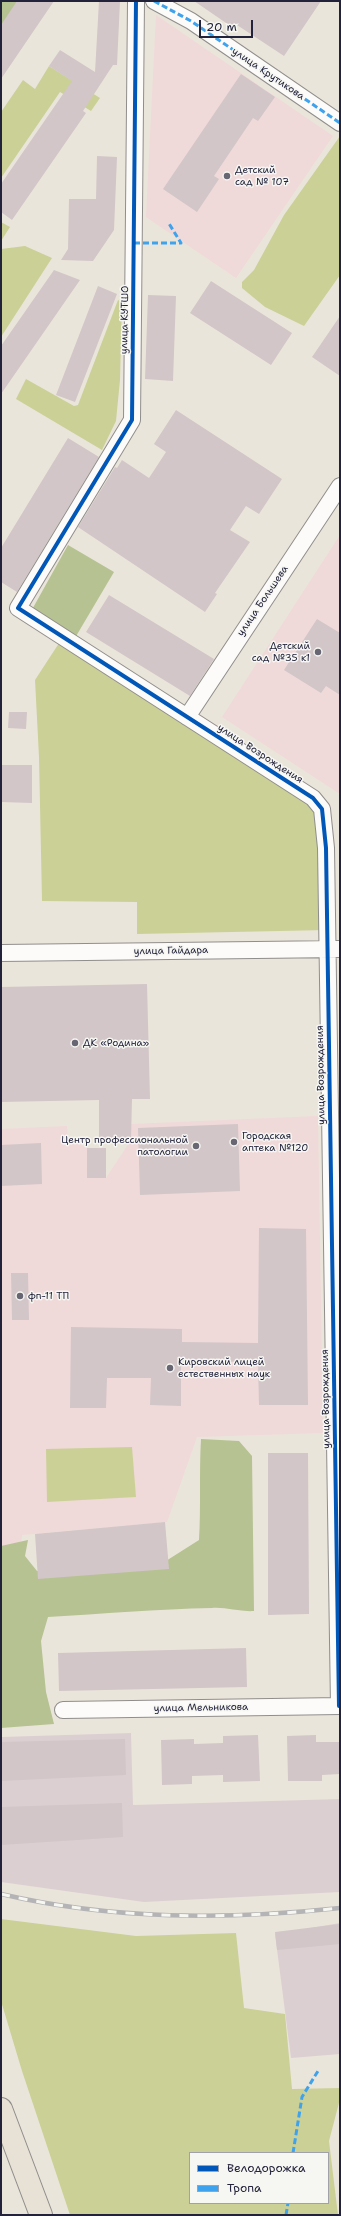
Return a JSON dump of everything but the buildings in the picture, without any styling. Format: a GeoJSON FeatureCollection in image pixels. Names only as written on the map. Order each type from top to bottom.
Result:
{"type":"FeatureCollection","features":[{"type":"Feature","properties":{"kind":"main road"},"geometry":{"type":"LineString","coordinates":[[1,2109],[41,2215]]}},
{"type":"Feature","properties":{"kind":"street","name":"улица КУТШО"},"geometry":{"type":"LineString","coordinates":[[18,608],[132,420],[136,1]]}},
{"type":"Feature","properties":{"kind":"street","name":"улица Крутикова"},"geometry":{"type":"LineString","coordinates":[[154,1],[191,21],[340,123]]}},
{"type":"Feature","properties":{"kind":"street","name":"улица Большева"},"geometry":{"type":"LineString","coordinates":[[187,717],[340,486]]}},
{"type":"Feature","properties":{"kind":"street","name":"улица Возрождения"},"geometry":{"type":"LineString","coordinates":[[18,608],[313,798],[319,803],[322,809],[334,949],[340,1706]]}},
{"type":"Feature","properties":{"kind":"street","name":"улица Гайдара"},"geometry":{"type":"LineString","coordinates":[[1,952],[334,949]]}},
{"type":"Feature","properties":{"kind":"street","name":"улица Мельникова"},"geometry":{"type":"LineString","coordinates":[[63,1710],[340,1706]]}},
{"type":"Feature","properties":{"kind":"shaded area","name":"Детский сад № 107"},"geometry":{"type":"Polygon","coordinates":[[[156,15],[333,136],[236,278],[146,217],[156,15]]]}},
{"type":"Feature","properties":{"kind":"shaded area"},"geometry":{"type":"Polygon","coordinates":[[[340,535],[340,794],[222,717],[340,535]]]}},
{"type":"Feature","properties":{"kind":"shaded area","name":"Кировский лицей естественных наук"},"geometry":{"type":"Polygon","coordinates":[[[318,1116],[323,1433],[197,1437],[167,1522],[22,1535],[14,1611],[1,1611],[1,1129],[67,1126],[68,1138],[87,1148],[87,1178],[106,1178],[131,1140],[131,1124],[318,1116]]]}},
{"type":"Feature","properties":{"kind":"shaded area"},"geometry":{"type":"Polygon","coordinates":[[[131,1733],[133,1805],[340,1799],[340,1892],[144,1902],[1,1882],[1,1737],[131,1733]]]}},
{"type":"Feature","properties":{"kind":"shaded area"},"geometry":{"type":"Polygon","coordinates":[[[340,1923],[340,2054],[291,2058],[275,1934],[340,1923]]]}},
{"type":"Feature","properties":{"kind":"green space"},"geometry":{"type":"Polygon","coordinates":[[[1,1],[19,1],[1,28],[1,1]]]}},
{"type":"Feature","properties":{"kind":"green space"},"geometry":{"type":"Polygon","coordinates":[[[49,66],[100,98],[91,111],[60,92],[1,178],[1,112],[23,80],[35,89],[49,66]]]}},
{"type":"Feature","properties":{"kind":"green space"},"geometry":{"type":"Polygon","coordinates":[[[340,136],[340,275],[304,326],[265,307],[242,288],[242,282],[254,270],[284,215],[340,136]]]}},
{"type":"Feature","properties":{"kind":"green space"},"geometry":{"type":"Polygon","coordinates":[[[1,222],[10,227],[1,241],[1,222]]]}},
{"type":"Feature","properties":{"kind":"green space"},"geometry":{"type":"Polygon","coordinates":[[[25,246],[52,258],[1,337],[1,249],[25,246]]]}},
{"type":"Feature","properties":{"kind":"green space"},"geometry":{"type":"Polygon","coordinates":[[[118,300],[122,302],[120,380],[116,421],[102,450],[16,399],[26,379],[74,406],[78,405],[118,300]]]}},
{"type":"Feature","properties":{"kind":"green space"},"geometry":{"type":"Polygon","coordinates":[[[68,545],[114,572],[72,643],[29,615],[68,545]]]}},
{"type":"Feature","properties":{"kind":"green space"},"geometry":{"type":"Polygon","coordinates":[[[63,637],[313,798],[327,930],[137,934],[137,902],[42,901],[39,757],[35,680],[63,637]]]}},
{"type":"Feature","properties":{"kind":"green space"},"geometry":{"type":"Polygon","coordinates":[[[201,1439],[239,1441],[252,1456],[254,1611],[217,1608],[150,1610],[48,1617],[41,1641],[46,1692],[54,1724],[1,1728],[1,1546],[28,1540],[25,1556],[37,1571],[158,1566],[199,1540],[201,1439]]]}},
{"type":"Feature","properties":{"kind":"green space"},"geometry":{"type":"Polygon","coordinates":[[[132,1447],[136,1497],[47,1502],[46,1449],[132,1447]]]}},
{"type":"Feature","properties":{"kind":"green space"},"geometry":{"type":"Polygon","coordinates":[[[1,1919],[136,1936],[236,1933],[244,2008],[285,2014],[292,2089],[340,2088],[340,2099],[329,2141],[338,2215],[70,2215],[22,2071],[1,2001],[1,1919]]]}},
{"type":"Feature","properties":{"kind":"railway"},"geometry":{"type":"LineString","coordinates":[[1,1894],[43,1903],[85,1909],[170,1915],[255,1915],[340,1908]]}},
{"type":"Feature","properties":{"kind":"marked path"},"geometry":{"type":"LineString","coordinates":[[154,1],[191,21],[340,123]]}},
{"type":"Feature","properties":{"kind":"marked path"},"geometry":{"type":"LineString","coordinates":[[134,243],[181,243],[168,222]]}},
{"type":"Feature","properties":{"kind":"marked path"},"geometry":{"type":"LineString","coordinates":[[293,2152],[302,2097],[318,2071]]}},
{"type":"Feature","properties":{"kind":"marked path"},"geometry":{"type":"LineString","coordinates":[[286,2215],[288,2204]]}},
{"type":"Feature","properties":{"kind":"cycle path"},"geometry":{"type":"LineString","coordinates":[[136,1],[132,420],[18,608],[313,798],[322,809],[326,848],[339,1706]]}},
{"type":"Feature","properties":{"kind":"place","name":"Детский сад № 107"},"geometry":{"type":"Point","coordinates":[227,176]}},
{"type":"Feature","properties":{"kind":"place","name":"Детский сад №35 к1"},"geometry":{"type":"Point","coordinates":[318,652]}},
{"type":"Feature","properties":{"kind":"place","name":"ДК «Родина»"},"geometry":{"type":"Point","coordinates":[75,1043]}},
{"type":"Feature","properties":{"kind":"place","name":"Городская аптека №120"},"geometry":{"type":"Point","coordinates":[234,1142]}},
{"type":"Feature","properties":{"kind":"place","name":"Центр профессиональной патологии"},"geometry":{"type":"Point","coordinates":[196,1146]}},
{"type":"Feature","properties":{"kind":"place","name":"фп-11 ТП"},"geometry":{"type":"Point","coordinates":[20,1296]}},
{"type":"Feature","properties":{"kind":"place","name":"Кировский лицей естественных наук"},"geometry":{"type":"Point","coordinates":[170,1368]}}]}
